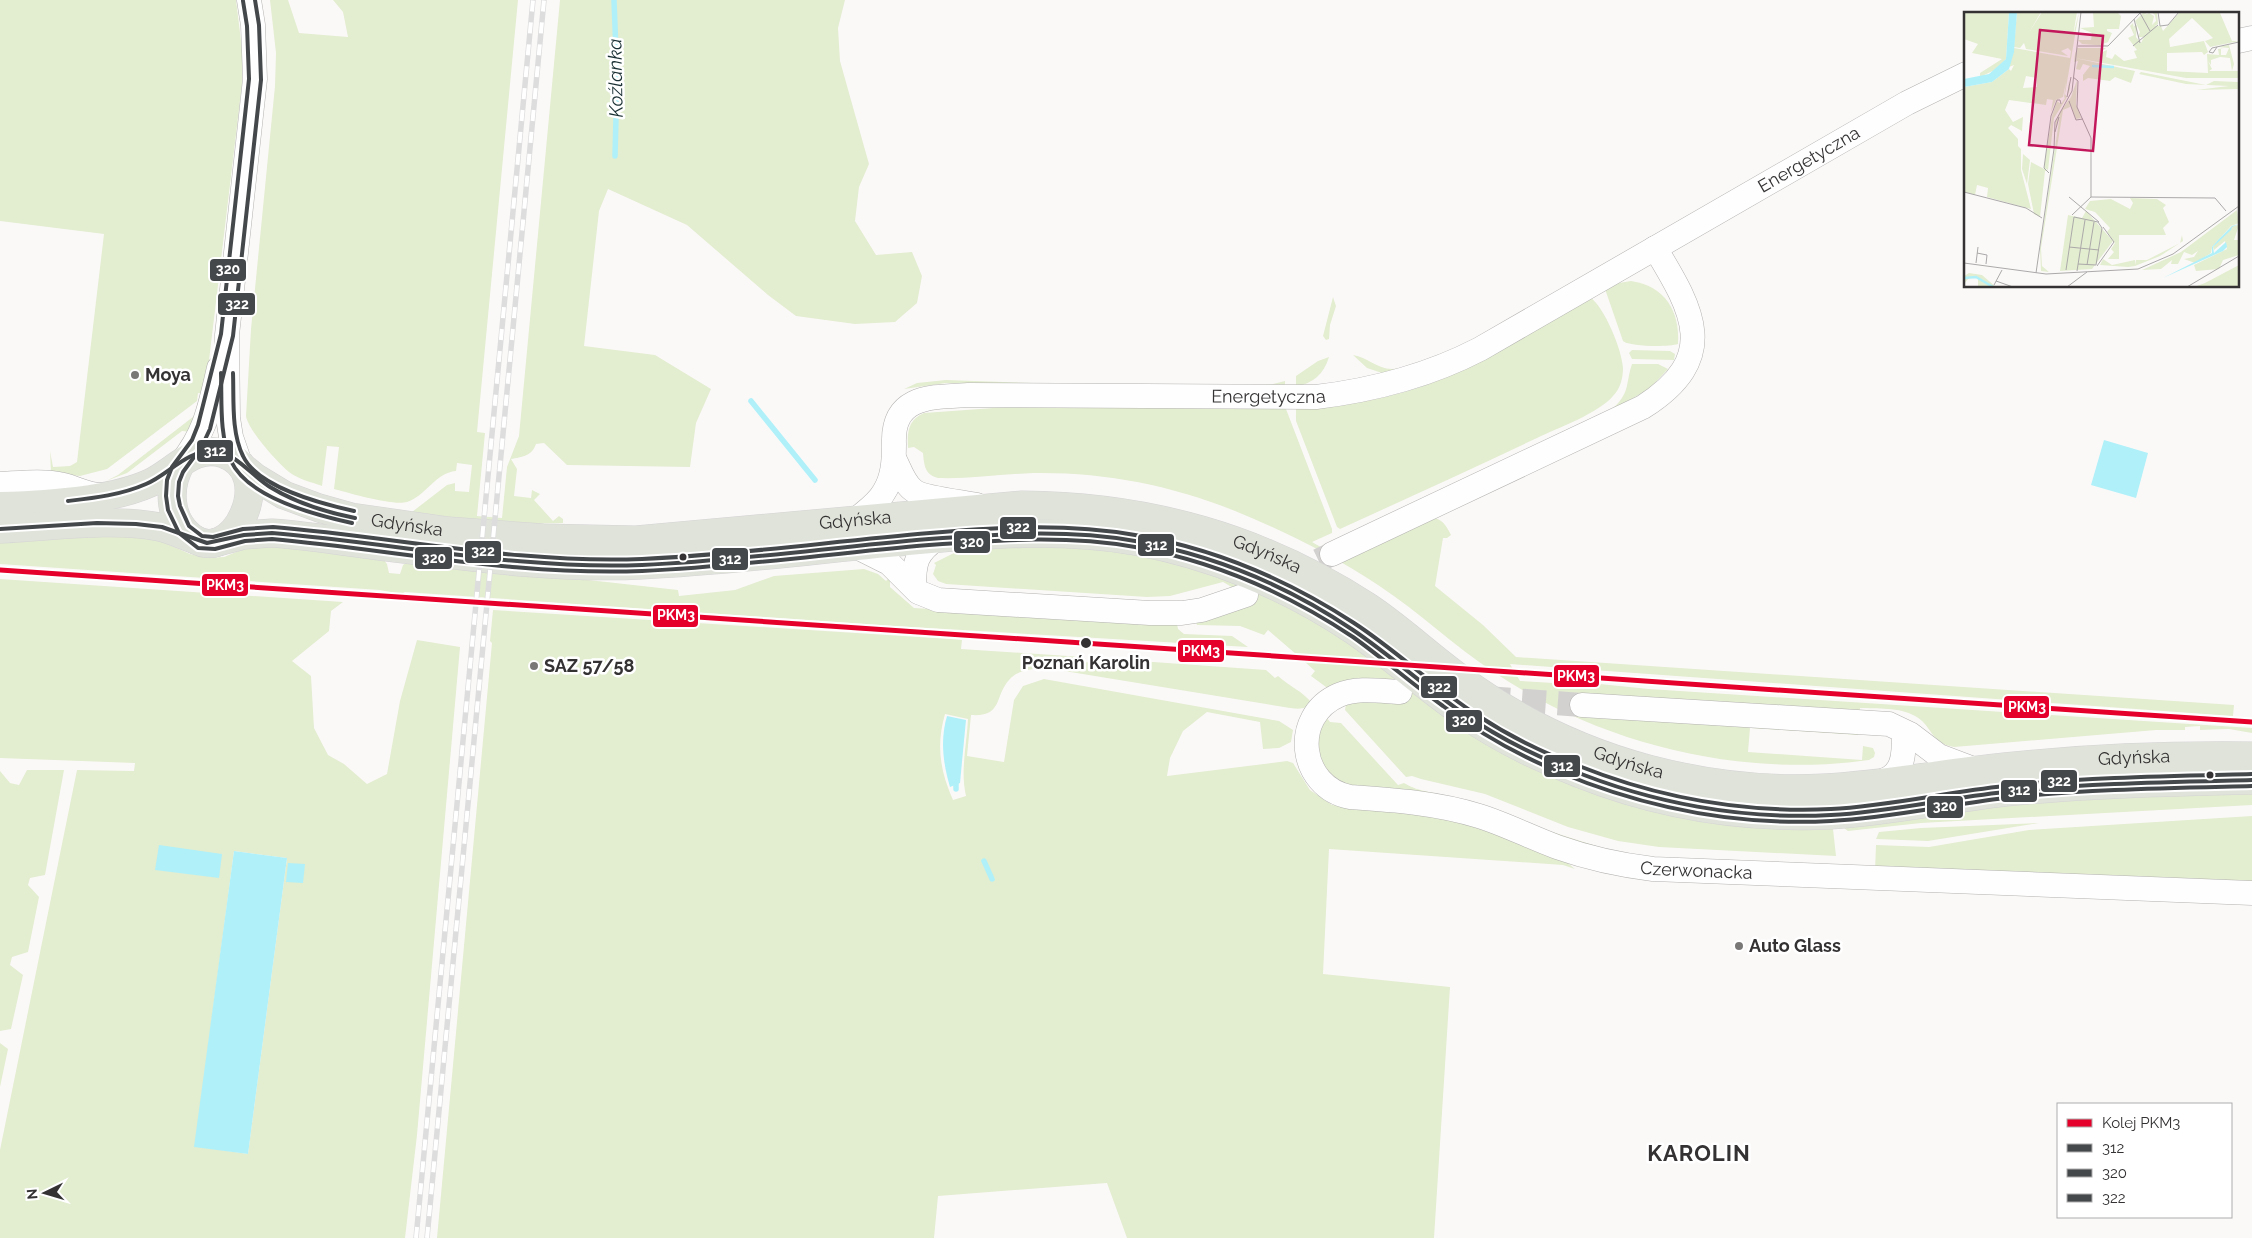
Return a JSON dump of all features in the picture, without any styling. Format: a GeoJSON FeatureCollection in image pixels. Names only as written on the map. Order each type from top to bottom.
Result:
{"type":"FeatureCollection","features":[{"type":"Feature","properties":{"kind":"main road"},"geometry":{"type":"LineString","coordinates":[[0,506],[60,502],[102,496],[145,485],[198,454],[214,451],[229,456],[241,466],[249,490],[247,509],[238,524],[227,536],[207,542],[170,530],[140,525],[90,524],[0,529]]}},
{"type":"Feature","properties":{"kind":"main road"},"geometry":{"type":"LineString","coordinates":[[181,463],[173,481],[172,502],[184,530],[207,542]]}},
{"type":"Feature","properties":{"kind":"main road","name":"Gdyńska"},"geometry":{"type":"LineString","coordinates":[[241,466],[256,478],[284,495],[351,517],[448,531],[581,540],[636,540],[989,507],[1064,506],[1127,513],[1186,525],[1260,550],[1316,577],[1370,609],[1460,679],[1513,713],[1571,742],[1632,764],[1694,780],[1757,787],[1821,788],[2088,759],[2169,756],[2252,756]]}},
{"type":"Feature","properties":{"kind":"main road","name":"Gdyńska"},"geometry":{"type":"LineString","coordinates":[[207,542],[244,535],[272,533],[501,560],[604,566],[670,563],[1012,532],[1093,535],[1158,546],[1220,563],[1280,588],[1336,618],[1376,646],[1465,715],[1534,754],[1608,784],[1646,796],[1693,806],[1748,813],[1828,815],[2059,788],[2252,780]]}},
{"type":"Feature","properties":{"kind":"street"},"geometry":{"type":"LineString","coordinates":[[241,466],[231,437],[228,418],[227,335],[255,79],[253,25],[249,0]]}},
{"type":"Feature","properties":{"kind":"street","name":"Energetyczna"},"geometry":{"type":"LineString","coordinates":[[857,519],[884,494],[895,460],[894,437],[898,416],[912,403],[930,398],[1000,395],[1289,398],[1341,394],[1403,381],[1435,370],[1480,348],[1907,103],[1964,75]]}},
{"type":"Feature","properties":{"kind":"street"},"geometry":{"type":"LineString","coordinates":[[1332,554],[1643,407],[1673,385],[1684,370],[1691,353],[1693,325],[1681,291],[1655,248]]}},
{"type":"Feature","properties":{"kind":"street"},"geometry":{"type":"LineString","coordinates":[[181,463],[197,443],[204,427],[227,335]]}},
{"type":"Feature","properties":{"kind":"street","name":"Energetyczna"},"geometry":{"type":"LineString","coordinates":[[895,460],[908,484],[918,493],[932,498],[942,498],[989,507]]}},
{"type":"Feature","properties":{"kind":"street"},"geometry":{"type":"LineString","coordinates":[[0,484],[30,482],[61,484],[102,496]]}},
{"type":"Feature","properties":{"kind":"street"},"geometry":{"type":"LineString","coordinates":[[914,587],[914,566],[916,560],[927,545],[938,538]]}},
{"type":"Feature","properties":{"kind":"street"},"geometry":{"type":"LineString","coordinates":[[853,546],[889,563],[921,594],[938,600],[1150,614],[1202,610],[1246,595]]}},
{"type":"Feature","properties":{"kind":"street","name":"Czerwonacka"},"geometry":{"type":"LineString","coordinates":[[1400,692],[1362,691],[1346,693],[1331,699],[1315,715],[1306,737],[1306,754],[1314,772],[1328,788],[1343,796],[1415,802],[1468,813],[1575,853],[1609,862],[1653,869],[2252,893]]}},
{"type":"Feature","properties":{"kind":"street"},"geometry":{"type":"LineString","coordinates":[[1582,705],[1892,725],[1915,738],[1939,756],[1976,770]]}},
{"type":"Feature","properties":{"kind":"street"},"geometry":{"type":"LineString","coordinates":[[1879,782],[1892,776],[1900,768],[1903,759],[1904,732]]}},
{"type":"Feature","properties":{"kind":"green space"},"geometry":{"type":"Polygon","coordinates":[[[0,0],[236,0],[242,49],[242,84],[205,394],[198,393],[197,401],[107,469],[80,476],[51,473],[50,451],[53,467],[70,466],[77,462],[104,234],[0,221],[0,0]]]}},
{"type":"Feature","properties":{"kind":"green space"},"geometry":{"type":"Polygon","coordinates":[[[270,0],[288,0],[299,33],[348,37],[343,12],[333,0],[518,0],[477,432],[485,433],[477,516],[502,518],[507,467],[519,436],[560,0],[845,0],[838,28],[840,61],[869,164],[859,187],[855,221],[876,255],[912,252],[922,276],[917,303],[895,322],[855,324],[796,316],[768,295],[687,225],[608,189],[599,211],[584,346],[655,355],[711,389],[696,423],[690,467],[567,465],[544,443],[536,444],[532,451],[523,457],[511,459],[517,469],[514,496],[531,498],[532,490],[540,494],[534,500],[553,521],[559,516],[563,519],[563,523],[524,524],[412,515],[412,512],[447,485],[455,483],[455,491],[469,492],[472,465],[457,463],[456,471],[436,480],[414,499],[400,503],[334,489],[339,447],[327,446],[322,486],[296,477],[264,446],[252,429],[246,416],[251,329],[275,86],[276,53],[270,0]]]}},
{"type":"Feature","properties":{"kind":"green space"},"geometry":{"type":"Polygon","coordinates":[[[1577,280],[1515,318],[1437,358],[1411,366],[1433,358],[1485,333],[1577,280]]]}},
{"type":"Feature","properties":{"kind":"green space"},"geometry":{"type":"Polygon","coordinates":[[[1631,281],[1653,288],[1668,302],[1676,321],[1678,344],[1650,346],[1623,341],[1605,289],[1613,284],[1631,281]]]}},
{"type":"Feature","properties":{"kind":"green space"},"geometry":{"type":"Polygon","coordinates":[[[1333,297],[1336,306],[1330,325],[1329,339],[1326,340],[1323,336],[1333,297]]]}},
{"type":"Feature","properties":{"kind":"green space"},"geometry":{"type":"Polygon","coordinates":[[[1590,297],[1596,302],[1607,320],[1622,360],[1621,384],[1607,402],[1567,425],[1340,529],[1337,527],[1296,421],[1296,409],[1368,401],[1403,393],[1437,381],[1496,353],[1590,297]]]}},
{"type":"Feature","properties":{"kind":"green space"},"geometry":{"type":"Polygon","coordinates":[[[1632,350],[1670,351],[1675,354],[1674,360],[1632,359],[1629,353],[1632,350]]]}},
{"type":"Feature","properties":{"kind":"green space"},"geometry":{"type":"Polygon","coordinates":[[[1353,355],[1377,365],[1387,368],[1411,366],[1385,374],[1367,368],[1353,355]]]}},
{"type":"Feature","properties":{"kind":"green space"},"geometry":{"type":"Polygon","coordinates":[[[1329,357],[1317,377],[1308,383],[1296,387],[1296,376],[1318,361],[1329,357]]]}},
{"type":"Feature","properties":{"kind":"green space"},"geometry":{"type":"Polygon","coordinates":[[[1632,364],[1658,364],[1668,369],[1649,389],[1610,411],[1617,405],[1624,394],[1632,364]]]}},
{"type":"Feature","properties":{"kind":"green space"},"geometry":{"type":"Polygon","coordinates":[[[946,380],[1063,384],[1265,386],[1285,381],[1285,388],[946,383],[904,389],[917,383],[946,380]]]}},
{"type":"Feature","properties":{"kind":"green space"},"geometry":{"type":"Polygon","coordinates":[[[1034,405],[1286,409],[1332,529],[1332,533],[1312,542],[1343,560],[1435,518],[1438,519],[1445,525],[1451,535],[1443,538],[1435,586],[1483,625],[1516,657],[2234,705],[2233,716],[1510,664],[1520,681],[1571,684],[1580,682],[1649,689],[2252,728],[2252,733],[2229,729],[2200,730],[2200,726],[2185,727],[2185,730],[2156,730],[1954,747],[1940,742],[1921,720],[1909,713],[1888,709],[1860,708],[1858,735],[1750,728],[1748,752],[1862,760],[1863,746],[1873,748],[1874,757],[1869,760],[1821,764],[1772,764],[1723,759],[1674,750],[1627,737],[1581,719],[1537,698],[1480,663],[1408,606],[1361,574],[1272,527],[1235,511],[1161,487],[1086,475],[1034,473],[938,478],[930,475],[928,472],[923,453],[914,447],[908,448],[910,427],[915,419],[924,413],[1034,405]]]}},
{"type":"Feature","properties":{"kind":"green space"},"geometry":{"type":"Polygon","coordinates":[[[198,413],[192,432],[182,431],[127,473],[106,481],[118,475],[198,413]]]}},
{"type":"Feature","properties":{"kind":"green space"},"geometry":{"type":"Polygon","coordinates":[[[100,534],[147,535],[190,554],[207,558],[224,557],[248,547],[267,544],[384,560],[389,573],[400,574],[403,565],[407,562],[500,570],[678,590],[679,596],[735,590],[774,576],[864,569],[878,574],[886,581],[890,577],[890,587],[914,608],[1177,624],[1178,629],[1184,634],[1232,636],[1248,647],[894,626],[405,592],[401,594],[380,590],[0,564],[0,540],[100,534]]]}},
{"type":"Feature","properties":{"kind":"green space"},"geometry":{"type":"Polygon","coordinates":[[[1081,546],[1167,560],[1253,589],[1328,627],[1478,736],[1958,810],[2073,798],[2252,792],[2252,805],[1921,823],[1848,831],[1844,828],[1833,829],[1836,856],[1659,847],[1618,841],[1568,827],[1485,794],[1412,776],[1406,777],[1345,710],[1346,704],[1351,702],[1405,702],[1326,687],[1311,676],[1315,671],[1305,662],[1364,665],[1360,658],[1297,655],[1268,630],[1264,635],[1240,626],[1197,625],[1196,622],[1227,613],[1256,601],[1223,582],[1170,596],[1147,597],[946,584],[938,581],[933,574],[936,565],[934,563],[964,548],[1081,546]]]}},
{"type":"Feature","properties":{"kind":"green space"},"geometry":{"type":"Polygon","coordinates":[[[0,579],[343,602],[331,611],[329,631],[292,661],[311,676],[314,728],[328,755],[344,764],[367,784],[387,774],[400,701],[417,640],[460,647],[417,1135],[405,1238],[0,1238],[0,1150],[77,770],[134,771],[135,763],[0,758],[0,579]],[[234,851],[195,1146],[248,1154],[287,858],[234,851]]]}},
{"type":"Feature","properties":{"kind":"green space"},"geometry":{"type":"Polygon","coordinates":[[[493,610],[962,640],[961,649],[1083,657],[1083,662],[1096,663],[1097,658],[1266,670],[1275,678],[1278,676],[1307,698],[1311,702],[1309,705],[1296,709],[1046,668],[1026,670],[1009,680],[993,709],[981,715],[971,715],[967,756],[1004,762],[1014,700],[1023,686],[1044,679],[1279,721],[1293,730],[1291,742],[1279,748],[1263,749],[1260,722],[1207,712],[1183,731],[1170,758],[1167,776],[1287,761],[1293,763],[1310,790],[1332,805],[1428,813],[1481,826],[1563,859],[1575,869],[1563,865],[1329,849],[1323,974],[1450,987],[1434,1238],[1127,1238],[1107,1183],[938,1196],[934,1238],[437,1238],[492,643],[490,641],[493,610]],[[945,714],[942,725],[940,747],[942,768],[953,800],[966,796],[964,767],[968,719],[945,714]]]}},
{"type":"Feature","properties":{"kind":"green space"},"geometry":{"type":"Polygon","coordinates":[[[1327,718],[1330,722],[1341,723],[1398,785],[1404,783],[1422,791],[1448,796],[1636,858],[1350,787],[1332,777],[1322,764],[1318,741],[1327,718]]]}},
{"type":"Feature","properties":{"kind":"green space"},"geometry":{"type":"Polygon","coordinates":[[[27,770],[64,770],[45,875],[30,878],[28,885],[39,897],[28,952],[12,957],[10,965],[23,975],[11,1029],[0,1031],[0,771],[10,783],[19,785],[27,770]]]}},
{"type":"Feature","properties":{"kind":"green space"},"geometry":{"type":"Polygon","coordinates":[[[2252,816],[2252,885],[1875,871],[1876,845],[1929,847],[2029,830],[2252,816]]]}},
{"type":"Feature","properties":{"kind":"green space"},"geometry":{"type":"Polygon","coordinates":[[[2039,823],[1928,841],[1876,839],[1879,832],[1921,828],[2039,823]]]}},
{"type":"Feature","properties":{"kind":"green space"},"geometry":{"type":"Polygon","coordinates":[[[0,1043],[8,1049],[0,1087],[0,1043]]]}},
{"type":"Feature","properties":{"kind":"water"},"geometry":{"type":"Polygon","coordinates":[[[2104,440],[2148,453],[2136,498],[2091,485],[2104,440]]]}},
{"type":"Feature","properties":{"kind":"water"},"geometry":{"type":"Polygon","coordinates":[[[947,716],[966,720],[960,783],[950,787],[943,751],[947,716]]]}},
{"type":"Feature","properties":{"kind":"water"},"geometry":{"type":"Polygon","coordinates":[[[159,845],[222,854],[219,878],[155,870],[159,845]]]}},
{"type":"Feature","properties":{"kind":"water"},"geometry":{"type":"Polygon","coordinates":[[[234,851],[287,858],[248,1154],[194,1147],[234,851]]]}},
{"type":"Feature","properties":{"kind":"water"},"geometry":{"type":"Polygon","coordinates":[[[288,863],[305,864],[303,883],[286,882],[288,863]]]}},
{"type":"Feature","properties":{"kind":"waterway","name":"Koźlanka"},"geometry":{"type":"LineString","coordinates":[[614,0],[617,79],[615,156]]}},
{"type":"Feature","properties":{"kind":"waterway"},"geometry":{"type":"LineString","coordinates":[[751,401],[815,480]]}},
{"type":"Feature","properties":{"kind":"waterway"},"geometry":{"type":"LineString","coordinates":[[956,778],[956,789]]}},
{"type":"Feature","properties":{"kind":"waterway"},"geometry":{"type":"LineString","coordinates":[[984,861],[992,879]]}},
{"type":"Feature","properties":{"kind":"tunnel"},"geometry":{"type":"LineString","coordinates":[[1286,576],[1332,554]]}},
{"type":"Feature","properties":{"kind":"tunnel"},"geometry":{"type":"LineString","coordinates":[[1486,698],[1582,705]]}},
{"type":"Feature","properties":{"kind":"railway"},"geometry":{"type":"LineString","coordinates":[[416,1238],[533,0]]}},
{"type":"Feature","properties":{"kind":"railway"},"geometry":{"type":"LineString","coordinates":[[427,1238],[544,0]]}},
{"type":"Feature","properties":{"kind":"rail line","name":"PKM3"},"geometry":{"type":"LineString","coordinates":[[0,570],[2252,722]]}},
{"type":"Feature","properties":{"kind":"transit line","name":"322"},"geometry":{"type":"LineString","coordinates":[[255,0],[259,25],[261,80],[233,336],[210,429],[202,446],[183,472],[179,482],[178,496],[180,506],[189,526],[202,536],[213,537],[243,529],[273,527],[549,558],[642,559],[981,529],[1032,527],[1109,531],[1193,548],[1221,557],[1276,580],[1329,607],[1354,623],[1461,704],[1514,737],[1552,756],[1609,777],[1671,795],[1735,806],[1799,810],[1831,809],[2036,783],[2128,777],[2252,774]]}},
{"type":"Feature","properties":{"kind":"transit line","name":"320"},"geometry":{"type":"LineString","coordinates":[[243,1],[247,26],[249,79],[221,334],[198,425],[192,440],[172,467],[167,480],[166,496],[168,510],[179,533],[198,548],[215,549],[245,541],[272,539],[502,566],[595,572],[678,569],[893,548],[981,542],[1058,540],[1109,543],[1164,553],[1193,561],[1221,570],[1276,593],[1302,606],[1353,637],[1457,716],[1514,751],[1592,785],[1658,805],[1692,812],[1761,821],[1831,821],[2036,795],[2128,789],[2252,786]]}},
{"type":"Feature","properties":{"kind":"transit line","name":"320"},"geometry":{"type":"LineString","coordinates":[[221,373],[222,418],[227,451],[240,474],[267,495],[284,503],[302,510],[352,523]]}},
{"type":"Feature","properties":{"kind":"transit line","name":"322"},"geometry":{"type":"LineString","coordinates":[[233,373],[234,415],[237,437],[243,456],[251,467],[262,477],[292,493],[354,511]]}},
{"type":"Feature","properties":{"kind":"transit line","name":"312"},"geometry":{"type":"LineString","coordinates":[[68,501],[107,496],[137,488],[154,480],[195,454],[213,451],[221,452],[236,460],[270,487],[290,498],[322,510],[355,518]]}},
{"type":"Feature","properties":{"kind":"transit line","name":"312"},"geometry":{"type":"LineString","coordinates":[[0,529],[97,523],[136,524],[162,527],[207,543],[244,535],[272,533],[502,560],[595,565],[678,563],[893,542],[981,536],[1058,534],[1109,537],[1164,547],[1193,555],[1249,574],[1276,586],[1353,630],[1460,711],[1499,736],[1569,769],[1600,781],[1664,800],[1697,807],[1764,815],[1831,815],[2036,789],[2128,783],[2252,780]]}},
{"type":"Feature","properties":{"kind":"place","name":"Moya"},"geometry":{"type":"Point","coordinates":[135,375]}},
{"type":"Feature","properties":{"kind":"place","name":"Poznań Karolin"},"geometry":{"type":"Point","coordinates":[1086,643]}},
{"type":"Feature","properties":{"kind":"place","name":"SAZ 57/58"},"geometry":{"type":"Point","coordinates":[534,666]}},
{"type":"Feature","properties":{"kind":"place","name":"Auto Glass"},"geometry":{"type":"Point","coordinates":[1739,946]}},
{"type":"Feature","properties":{"kind":"district","name":"KAROLIN"},"geometry":{"type":"Point","coordinates":[1699,1153]}}]}
